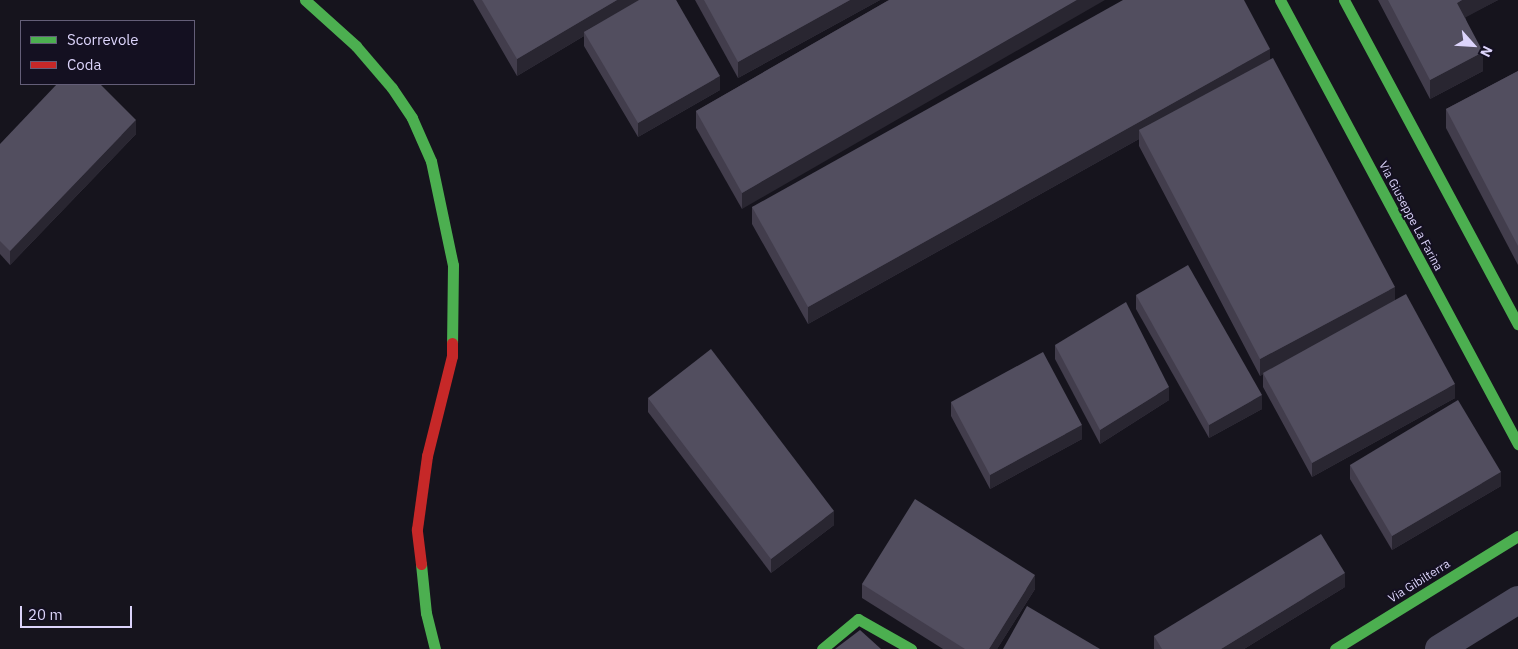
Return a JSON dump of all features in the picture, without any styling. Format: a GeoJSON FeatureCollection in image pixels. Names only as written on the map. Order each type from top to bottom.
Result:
{"type":"FeatureCollection","features":[{"type":"Feature","properties":{"kind":"street"},"geometry":{"type":"LineString","coordinates":[[305,0],[356,46],[392,88],[412,118],[431,161],[444,211],[453,265],[452,356],[427,456],[417,529],[426,613],[435,649]]}},
{"type":"Feature","properties":{"kind":"street","name":"Via Giuseppe La Farina"},"geometry":{"type":"LineString","coordinates":[[1280,0],[1518,444]]}},
{"type":"Feature","properties":{"kind":"street"},"geometry":{"type":"LineString","coordinates":[[1344,0],[1518,324]]}},
{"type":"Feature","properties":{"kind":"street","name":"Via Gibilterra"},"geometry":{"type":"LineString","coordinates":[[1335,649],[1518,536]]}},
{"type":"Feature","properties":{"kind":"street"},"geometry":{"type":"LineString","coordinates":[[1439,649],[1518,600]]}},
{"type":"Feature","properties":{"kind":"street"},"geometry":{"type":"LineString","coordinates":[[822,649],[858,619],[911,649]]}},
{"type":"Feature","properties":{"kind":"building"},"geometry":{"type":"Polygon","coordinates":[[[482,0],[617,0],[517,59],[482,0]]]}},
{"type":"Feature","properties":{"kind":"building"},"geometry":{"type":"Polygon","coordinates":[[[639,0],[676,0],[720,76],[638,123],[584,32],[639,0]]]}},
{"type":"Feature","properties":{"kind":"building"},"geometry":{"type":"Polygon","coordinates":[[[704,0],[850,0],[738,62],[704,0]]]}},
{"type":"Feature","properties":{"kind":"building"},"geometry":{"type":"Polygon","coordinates":[[[889,0],[1077,0],[742,193],[696,111],[889,0]]]}},
{"type":"Feature","properties":{"kind":"building"},"geometry":{"type":"Polygon","coordinates":[[[1123,0],[1244,0],[1270,49],[808,307],[752,207],[1123,0]]]}},
{"type":"Feature","properties":{"kind":"building"},"geometry":{"type":"Polygon","coordinates":[[[1388,0],[1462,0],[1457,3],[1483,52],[1430,80],[1388,0]]]}},
{"type":"Feature","properties":{"kind":"building"},"geometry":{"type":"Polygon","coordinates":[[[1273,58],[1395,287],[1260,359],[1139,130],[1273,58]]]}},
{"type":"Feature","properties":{"kind":"building"},"geometry":{"type":"Polygon","coordinates":[[[1518,71],[1518,246],[1446,109],[1518,71]]]}},
{"type":"Feature","properties":{"kind":"building"},"geometry":{"type":"Polygon","coordinates":[[[56,85],[101,85],[136,120],[10,251],[0,241],[0,144],[56,85]]]}},
{"type":"Feature","properties":{"kind":"building"},"geometry":{"type":"Polygon","coordinates":[[[1188,265],[1262,395],[1209,425],[1136,295],[1188,265]]]}},
{"type":"Feature","properties":{"kind":"building"},"geometry":{"type":"Polygon","coordinates":[[[1406,294],[1455,384],[1312,463],[1263,373],[1406,294]]]}},
{"type":"Feature","properties":{"kind":"building"},"geometry":{"type":"Polygon","coordinates":[[[1126,302],[1169,387],[1100,430],[1055,345],[1126,302]]]}},
{"type":"Feature","properties":{"kind":"building"},"geometry":{"type":"Polygon","coordinates":[[[711,349],[834,511],[771,559],[648,398],[711,349]]]}},
{"type":"Feature","properties":{"kind":"building"},"geometry":{"type":"Polygon","coordinates":[[[1043,352],[1082,425],[990,475],[951,402],[1043,352]]]}},
{"type":"Feature","properties":{"kind":"building"},"geometry":{"type":"Polygon","coordinates":[[[1458,400],[1501,472],[1392,536],[1350,465],[1458,400]]]}},
{"type":"Feature","properties":{"kind":"building"},"geometry":{"type":"Polygon","coordinates":[[[915,499],[1035,575],[989,649],[965,649],[862,584],[915,499]]]}},
{"type":"Feature","properties":{"kind":"building"},"geometry":{"type":"Polygon","coordinates":[[[1321,534],[1345,573],[1221,649],[1162,649],[1154,636],[1321,534]]]}},
{"type":"Feature","properties":{"kind":"building"},"geometry":{"type":"Polygon","coordinates":[[[1027,606],[1100,649],[1003,649],[1027,606]]]}},
{"type":"Feature","properties":{"kind":"building"},"geometry":{"type":"Polygon","coordinates":[[[860,630],[881,649],[835,649],[860,630]]]}},
{"type":"Feature","properties":{"kind":"traffic: fast"},"geometry":{"type":"LineString","coordinates":[[305,0],[356,46],[392,88],[412,118],[431,161],[453,265],[452,343]]}},
{"type":"Feature","properties":{"kind":"traffic: fast"},"geometry":{"type":"LineString","coordinates":[[1280,0],[1518,444]]}},
{"type":"Feature","properties":{"kind":"traffic: fast"},"geometry":{"type":"LineString","coordinates":[[1344,0],[1518,324]]}},
{"type":"Feature","properties":{"kind":"traffic: fast"},"geometry":{"type":"LineString","coordinates":[[1335,649],[1518,536]]}},
{"type":"Feature","properties":{"kind":"traffic: fast"},"geometry":{"type":"LineString","coordinates":[[421,564],[426,613],[435,649]]}},
{"type":"Feature","properties":{"kind":"traffic: fast"},"geometry":{"type":"LineString","coordinates":[[822,649],[858,619],[911,649]]}},
{"type":"Feature","properties":{"kind":"traffic: jam"},"geometry":{"type":"LineString","coordinates":[[421,564],[417,529],[427,456],[452,356],[452,343]]}}]}
